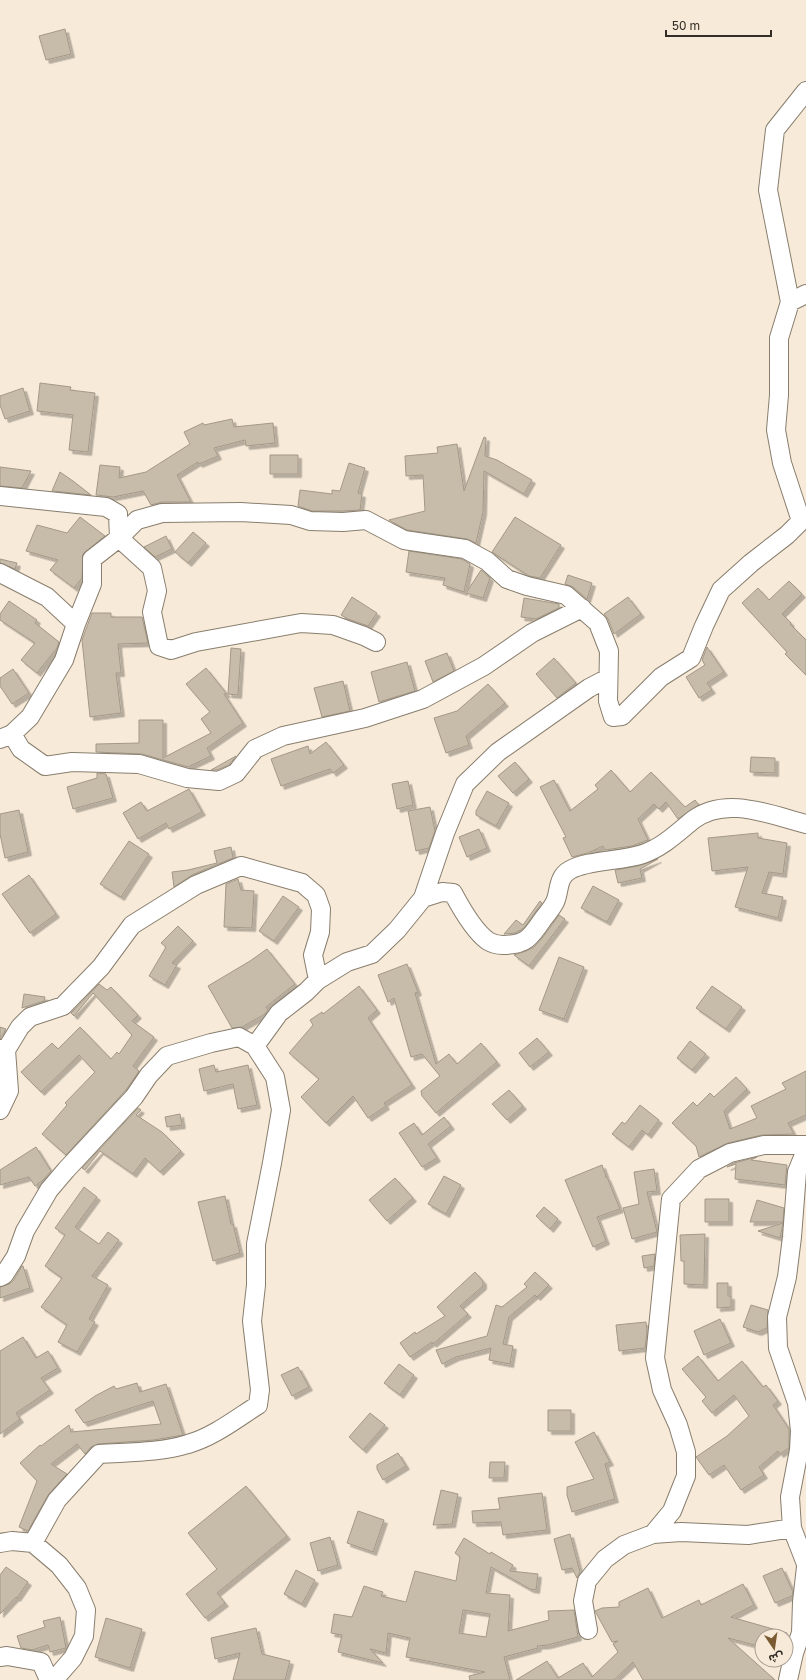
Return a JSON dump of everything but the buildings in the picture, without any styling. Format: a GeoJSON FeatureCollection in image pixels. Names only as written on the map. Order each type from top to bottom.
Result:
{"type":"FeatureCollection","features":[{"type":"Feature","properties":{"kind":"street"},"geometry":{"type":"LineString","coordinates":[[582,608],[532,633],[484,666],[423,699],[365,718],[283,736],[255,749],[236,773],[219,781],[187,778],[139,764],[72,762],[45,766],[6,737],[30,717],[64,660],[92,584],[92,559],[119,538],[137,520],[162,513],[241,512],[291,514],[310,522],[366,520],[404,540],[465,549],[488,561],[507,578],[527,586],[566,595],[582,608],[598,623],[609,651],[608,701],[612,717],[622,716],[661,677],[691,658],[721,590],[750,563],[787,535],[801,521],[782,463],[776,430],[779,395],[779,338],[798,298],[768,190],[775,130],[806,91]]}},
{"type":"Feature","properties":{"kind":"street"},"geometry":{"type":"LineString","coordinates":[[0,496],[106,507],[118,514],[119,538],[152,568],[157,592],[152,612],[159,646],[171,650],[196,642],[301,623],[333,625],[376,642]]}},
{"type":"Feature","properties":{"kind":"street"},"geometry":{"type":"LineString","coordinates":[[0,573],[47,597],[76,624]]}},
{"type":"Feature","properties":{"kind":"street"},"geometry":{"type":"LineString","coordinates":[[255,1046],[279,1013],[306,992],[318,980],[347,962],[372,954],[397,930],[423,898],[445,833],[465,784],[498,752],[589,688],[608,678]]}},
{"type":"Feature","properties":{"kind":"street"},"geometry":{"type":"LineString","coordinates":[[423,898],[442,892],[453,893],[480,935],[496,945],[513,945],[525,941],[532,936],[555,901],[562,877],[569,870],[580,866],[642,855],[656,849],[694,820],[708,812],[726,807],[741,808],[806,824]]}},
{"type":"Feature","properties":{"kind":"street"},"geometry":{"type":"LineString","coordinates":[[0,1110],[9,1091],[3,1050],[20,1027],[30,1017],[63,1006],[101,967],[132,925],[196,886],[241,866],[302,883],[316,896],[321,909],[320,932],[313,955],[318,980]]}},
{"type":"Feature","properties":{"kind":"street"},"geometry":{"type":"LineString","coordinates":[[0,1277],[4,1275],[16,1256],[26,1231],[49,1190],[134,1097],[149,1075],[167,1056],[211,1042],[239,1037],[255,1046],[275,1077],[281,1110],[256,1244],[256,1285],[252,1321],[260,1390],[258,1405],[216,1432],[188,1444],[141,1452],[99,1454],[58,1500],[33,1543]]}},
{"type":"Feature","properties":{"kind":"street"},"geometry":{"type":"LineString","coordinates":[[653,1534],[672,1511],[686,1476],[686,1452],[678,1425],[662,1390],[655,1358],[671,1199],[699,1169],[730,1153],[764,1145],[806,1145]]}},
{"type":"Feature","properties":{"kind":"street"},"geometry":{"type":"LineString","coordinates":[[788,1680],[794,1653],[801,1633],[802,1602],[806,1566],[792,1528],[790,1497],[799,1450],[800,1431],[797,1403],[778,1348],[777,1317],[787,1277],[797,1172],[806,1150]]}},
{"type":"Feature","properties":{"kind":"street"},"geometry":{"type":"LineString","coordinates":[[588,1630],[583,1601],[587,1581],[605,1559],[624,1545],[653,1534],[681,1532],[748,1535],[792,1528]]}},
{"type":"Feature","properties":{"kind":"street"},"geometry":{"type":"LineString","coordinates":[[0,1543],[12,1541],[33,1543],[59,1565],[77,1588],[86,1610],[84,1636],[73,1658],[54,1680]]}},
{"type":"Feature","properties":{"kind":"street"},"geometry":{"type":"LineString","coordinates":[[0,1657],[7,1656],[41,1662],[49,1680]]}}]}
